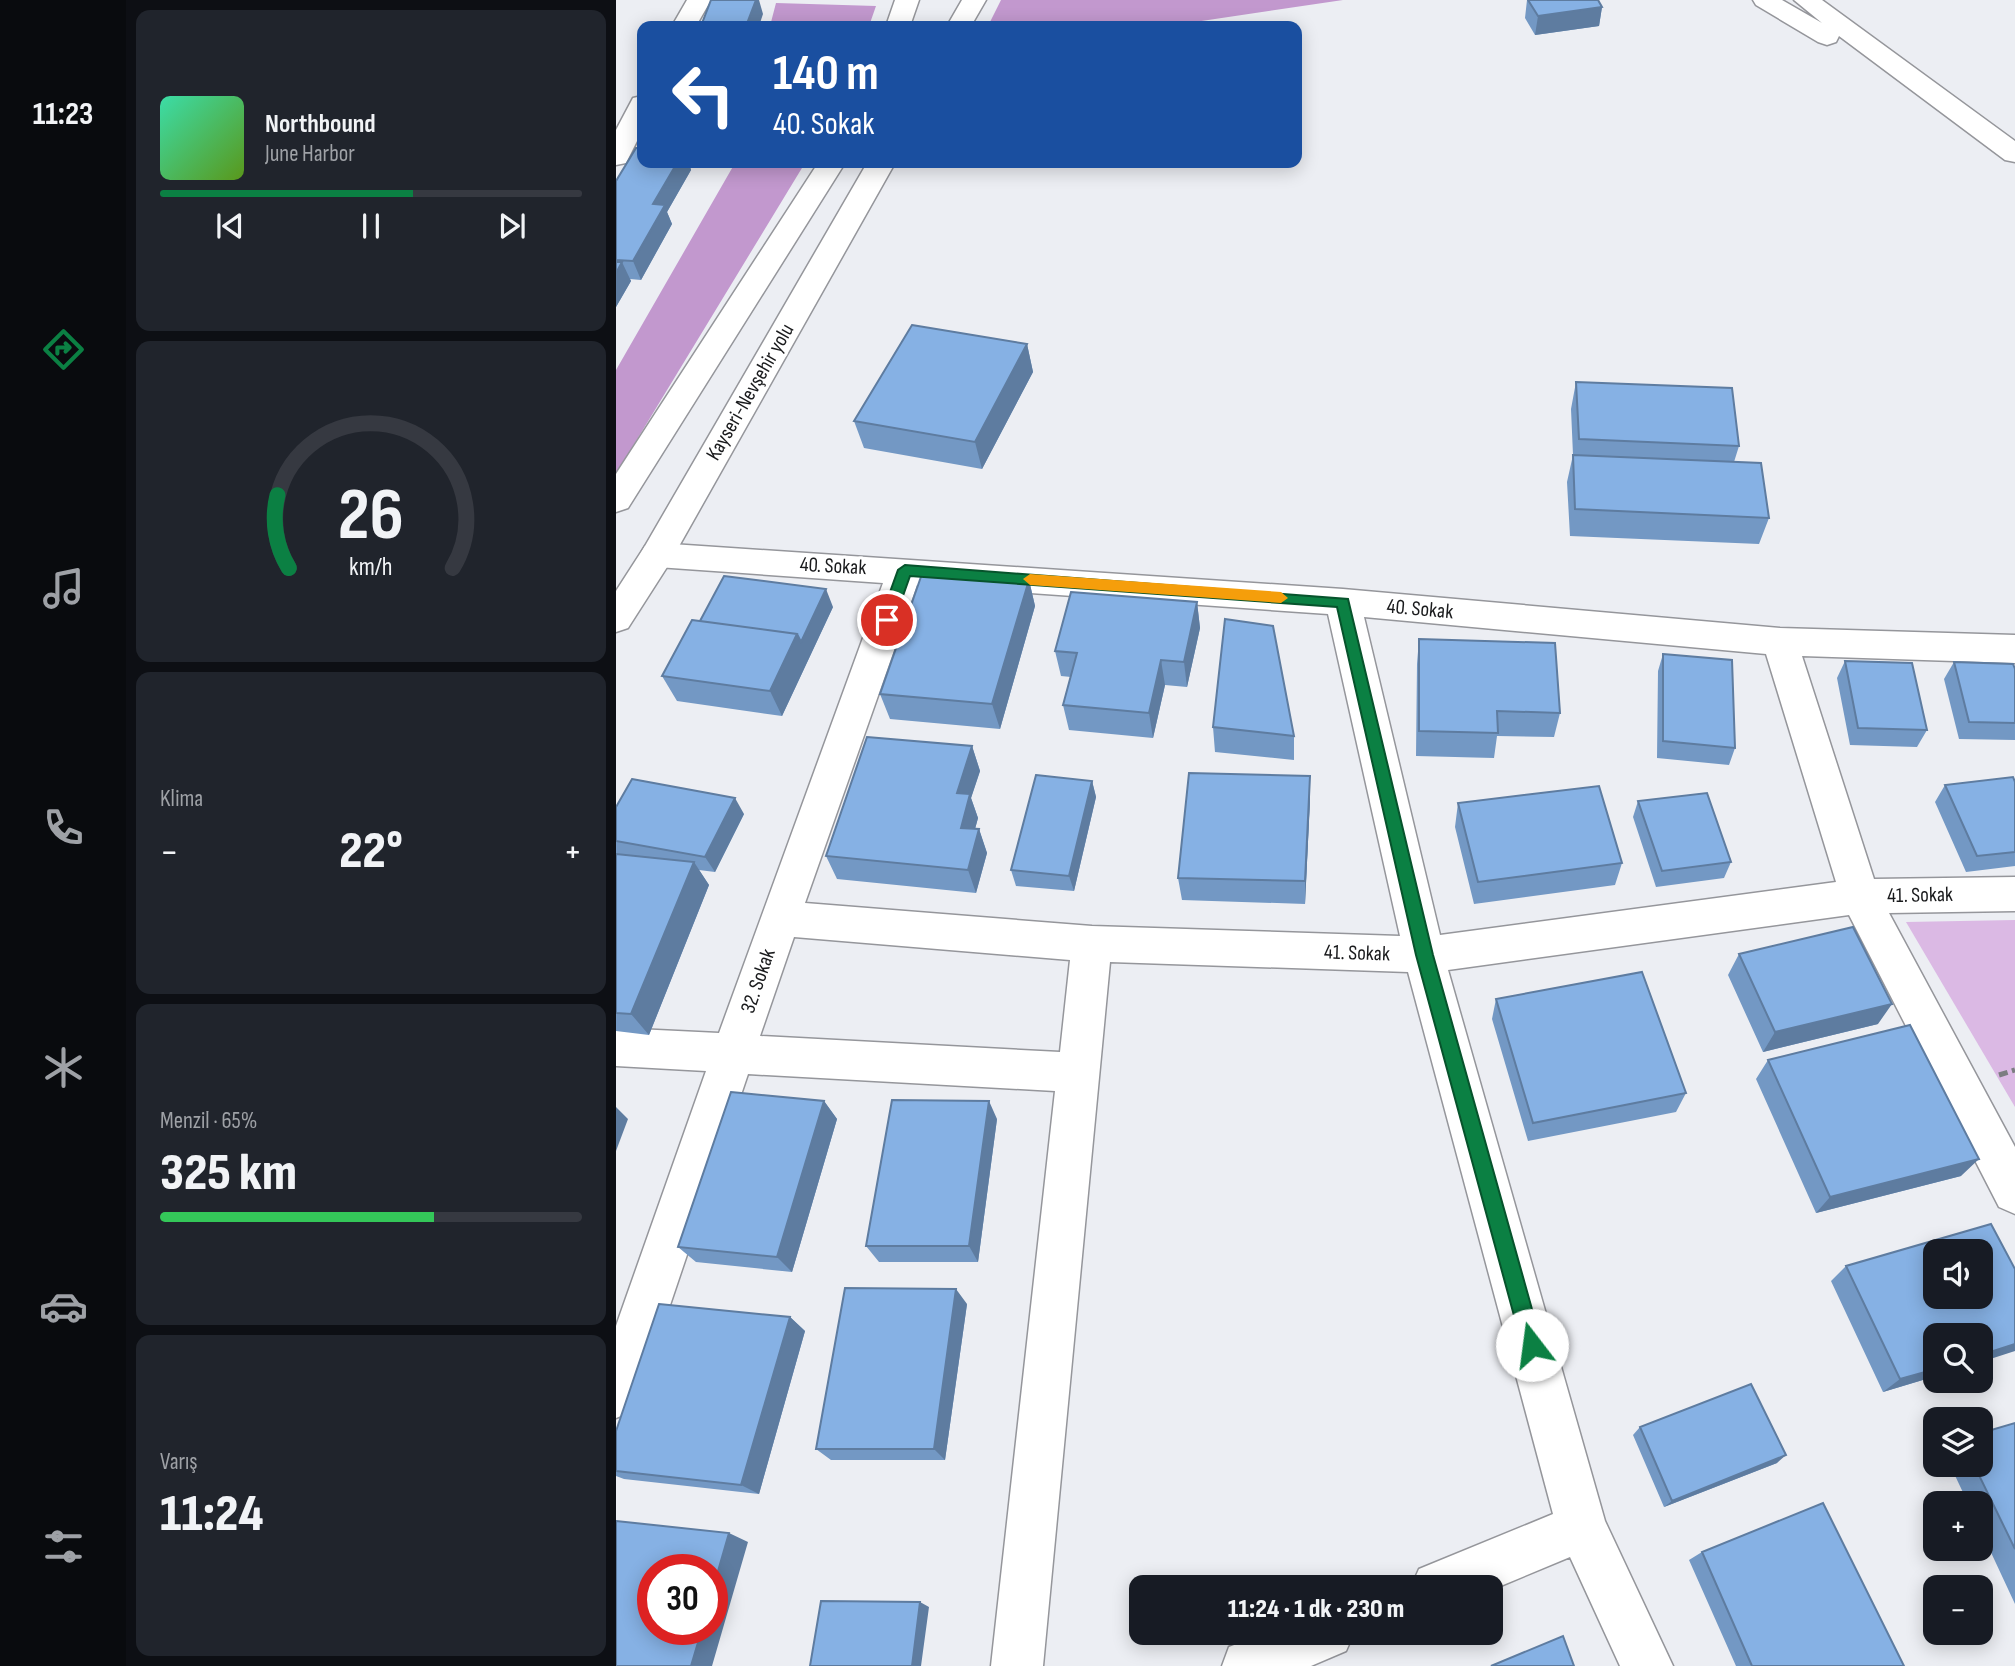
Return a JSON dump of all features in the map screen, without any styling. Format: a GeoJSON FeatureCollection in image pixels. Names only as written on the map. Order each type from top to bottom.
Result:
{"type":"FeatureCollection","features":[{"type":"Feature","properties":{"kind":"main road"},"geometry":{"type":"LineString","coordinates":[[687,21],[699,0]]}},
{"type":"Feature","properties":{"kind":"main road"},"geometry":{"type":"LineString","coordinates":[[900,21],[907,0]]}},
{"type":"Feature","properties":{"kind":"main road"},"geometry":{"type":"LineString","coordinates":[[962,21],[974,0]]}},
{"type":"Feature","properties":{"kind":"main road"},"geometry":{"type":"LineString","coordinates":[[1765,0],[1985,132]]}},
{"type":"Feature","properties":{"kind":"main road"},"geometry":{"type":"LineString","coordinates":[[1806,0],[2015,154]]}},
{"type":"Feature","properties":{"kind":"main road"},"geometry":{"type":"LineString","coordinates":[[616,157],[637,114]]}},
{"type":"Feature","properties":{"kind":"main road"},"geometry":{"type":"LineString","coordinates":[[616,500],[828,168]]}},
{"type":"Feature","properties":{"kind":"main road","name":"Kayseri-Nevşehir yolu"},"geometry":{"type":"LineString","coordinates":[[616,619],[657,555],[878,168]]}},
{"type":"Feature","properties":{"kind":"main road","name":"40. Sokak"},"geometry":{"type":"LineString","coordinates":[[657,555],[1343,602],[1780,642],[2015,649]]}},
{"type":"Feature","properties":{"kind":"main road","name":"32. Sokak"},"geometry":{"type":"LineString","coordinates":[[616,1394],[780,918],[905,570]]}},
{"type":"Feature","properties":{"kind":"main road"},"geometry":{"type":"LineString","coordinates":[[1343,602],[1424,955],[1582,1527],[1647,1666]]}},
{"type":"Feature","properties":{"kind":"main road"},"geometry":{"type":"LineString","coordinates":[[1780,642],[1860,896],[2015,1192]]}},
{"type":"Feature","properties":{"kind":"main road","name":"41. Sokak"},"geometry":{"type":"LineString","coordinates":[[780,918],[1092,944],[1424,955],[1860,896],[2015,894]]}},
{"type":"Feature","properties":{"kind":"main road"},"geometry":{"type":"LineString","coordinates":[[1017,1666],[1092,944]]}},
{"type":"Feature","properties":{"kind":"main road"},"geometry":{"type":"LineString","coordinates":[[616,1047],[1078,1073]]}},
{"type":"Feature","properties":{"kind":"main road"},"geometry":{"type":"LineString","coordinates":[[1466,1575],[1582,1527]]}},
{"type":"Feature","properties":{"kind":"main road"},"geometry":{"type":"LineString","coordinates":[[1248,1666],[1299,1645]]}},
{"type":"Feature","properties":{"kind":"shaded area"},"geometry":{"type":"Polygon","coordinates":[[[1001,0],[1343,0],[1202,21],[990,21],[1001,0]]]}},
{"type":"Feature","properties":{"kind":"shaded area"},"geometry":{"type":"Polygon","coordinates":[[[776,3],[876,6],[871,21],[771,21],[776,3]]]}},
{"type":"Feature","properties":{"kind":"shaded area"},"geometry":{"type":"Polygon","coordinates":[[[732,168],[802,168],[616,474],[616,370],[732,168]]]}},
{"type":"Feature","properties":{"kind":"shaded area"},"geometry":{"type":"Polygon","coordinates":[[[2015,920],[2015,1107],[1906,922],[2015,920]]]}},
{"type":"Feature","properties":{"kind":"building"},"geometry":{"type":"Polygon","coordinates":[[[711,0],[756,0],[748,21],[703,21],[711,0]]]}},
{"type":"Feature","properties":{"kind":"building"},"geometry":{"type":"Polygon","coordinates":[[[1528,0],[1598,0],[1602,7],[1538,16],[1528,0]]]}},
{"type":"Feature","properties":{"kind":"building"},"geometry":{"type":"Polygon","coordinates":[[[636,148],[637,168],[674,168],[653,204],[665,205],[633,261],[616,260],[616,181],[636,148]]]}},
{"type":"Feature","properties":{"kind":"building"},"geometry":{"type":"Polygon","coordinates":[[[616,262],[622,262],[616,273],[616,262]]]}},
{"type":"Feature","properties":{"kind":"building"},"geometry":{"type":"Polygon","coordinates":[[[912,325],[1027,344],[975,442],[854,421],[912,325]]]}},
{"type":"Feature","properties":{"kind":"building"},"geometry":{"type":"Polygon","coordinates":[[[1576,382],[1732,388],[1739,446],[1579,439],[1576,382]]]}},
{"type":"Feature","properties":{"kind":"building"},"geometry":{"type":"Polygon","coordinates":[[[1573,455],[1761,463],[1769,518],[1575,509],[1573,455]]]}},
{"type":"Feature","properties":{"kind":"building"},"geometry":{"type":"Polygon","coordinates":[[[923,571],[1029,580],[992,704],[880,694],[923,571]]]}},
{"type":"Feature","properties":{"kind":"building"},"geometry":{"type":"Polygon","coordinates":[[[724,576],[826,589],[801,642],[797,634],[700,621],[724,576]]]}},
{"type":"Feature","properties":{"kind":"building"},"geometry":{"type":"Polygon","coordinates":[[[1071,592],[1197,602],[1184,662],[1161,660],[1149,713],[1063,705],[1077,653],[1055,651],[1071,592]]]}},
{"type":"Feature","properties":{"kind":"building"},"geometry":{"type":"Polygon","coordinates":[[[1225,619],[1273,626],[1294,736],[1213,727],[1225,619]]]}},
{"type":"Feature","properties":{"kind":"building"},"geometry":{"type":"Polygon","coordinates":[[[692,620],[797,634],[770,691],[662,676],[692,620]]]}},
{"type":"Feature","properties":{"kind":"building"},"geometry":{"type":"Polygon","coordinates":[[[1419,639],[1555,643],[1560,713],[1497,711],[1498,733],[1419,731],[1419,639]]]}},
{"type":"Feature","properties":{"kind":"building"},"geometry":{"type":"Polygon","coordinates":[[[1663,654],[1732,660],[1735,748],[1663,741],[1663,654]]]}},
{"type":"Feature","properties":{"kind":"building"},"geometry":{"type":"Polygon","coordinates":[[[1845,661],[1912,663],[1927,730],[1858,728],[1845,661]]]}},
{"type":"Feature","properties":{"kind":"building"},"geometry":{"type":"Polygon","coordinates":[[[1954,662],[2013,664],[2015,723],[1969,722],[1954,662]]]}},
{"type":"Feature","properties":{"kind":"building"},"geometry":{"type":"Polygon","coordinates":[[[867,737],[972,746],[957,793],[970,794],[961,828],[979,829],[968,870],[826,856],[867,737]]]}},
{"type":"Feature","properties":{"kind":"building"},"geometry":{"type":"Polygon","coordinates":[[[1189,773],[1310,776],[1305,881],[1178,878],[1189,773]]]}},
{"type":"Feature","properties":{"kind":"building"},"geometry":{"type":"Polygon","coordinates":[[[1036,775],[1092,781],[1069,876],[1011,870],[1036,775]]]}},
{"type":"Feature","properties":{"kind":"building"},"geometry":{"type":"Polygon","coordinates":[[[2013,777],[2015,852],[1977,856],[1945,785],[2013,777]]]}},
{"type":"Feature","properties":{"kind":"building"},"geometry":{"type":"Polygon","coordinates":[[[632,779],[735,798],[705,857],[616,841],[616,807],[632,779]]]}},
{"type":"Feature","properties":{"kind":"building"},"geometry":{"type":"Polygon","coordinates":[[[1599,786],[1622,863],[1478,882],[1458,803],[1599,786]]]}},
{"type":"Feature","properties":{"kind":"building"},"geometry":{"type":"Polygon","coordinates":[[[1707,793],[1731,862],[1662,871],[1638,801],[1707,793]]]}},
{"type":"Feature","properties":{"kind":"building"},"geometry":{"type":"Polygon","coordinates":[[[616,854],[694,862],[631,1014],[616,1013],[616,854]]]}},
{"type":"Feature","properties":{"kind":"building"},"geometry":{"type":"Polygon","coordinates":[[[1853,927],[1892,1004],[1775,1032],[1739,954],[1853,927]]]}},
{"type":"Feature","properties":{"kind":"building"},"geometry":{"type":"Polygon","coordinates":[[[1642,972],[1686,1093],[1533,1123],[1496,999],[1642,972]]]}},
{"type":"Feature","properties":{"kind":"building"},"geometry":{"type":"Polygon","coordinates":[[[1910,1025],[1979,1159],[1830,1197],[1768,1060],[1910,1025]]]}},
{"type":"Feature","properties":{"kind":"building"},"geometry":{"type":"Polygon","coordinates":[[[731,1092],[824,1101],[777,1257],[678,1247],[731,1092]]]}},
{"type":"Feature","properties":{"kind":"building"},"geometry":{"type":"Polygon","coordinates":[[[892,1100],[989,1101],[969,1246],[866,1246],[892,1100]]]}},
{"type":"Feature","properties":{"kind":"building"},"geometry":{"type":"Polygon","coordinates":[[[1991,1224],[2015,1269],[2015,1344],[1993,1351],[1993,1323],[1923,1323],[1923,1373],[1900,1379],[1846,1266],[1923,1244],[1923,1309],[1993,1309],[1993,1239],[1939,1239],[1991,1224]]]}},
{"type":"Feature","properties":{"kind":"building"},"geometry":{"type":"Polygon","coordinates":[[[845,1288],[956,1289],[934,1449],[816,1449],[845,1288]]]}},
{"type":"Feature","properties":{"kind":"building"},"geometry":{"type":"Polygon","coordinates":[[[659,1304],[790,1317],[741,1485],[616,1471],[616,1431],[659,1304]]]}},
{"type":"Feature","properties":{"kind":"building"},"geometry":{"type":"Polygon","coordinates":[[[1751,1384],[1786,1455],[1672,1501],[1640,1427],[1751,1384]]]}},
{"type":"Feature","properties":{"kind":"building"},"geometry":{"type":"Polygon","coordinates":[[[2015,1423],[2015,1549],[1993,1504],[1993,1491],[1987,1491],[1980,1477],[1993,1477],[1993,1429],[2015,1423]]]}},
{"type":"Feature","properties":{"kind":"building"},"geometry":{"type":"Polygon","coordinates":[[[1823,1503],[1904,1666],[1752,1666],[1702,1552],[1823,1503]]]}},
{"type":"Feature","properties":{"kind":"building"},"geometry":{"type":"Polygon","coordinates":[[[616,1521],[729,1533],[723,1554],[637,1554],[637,1645],[697,1645],[691,1666],[616,1666],[616,1521]]]}},
{"type":"Feature","properties":{"kind":"building"},"geometry":{"type":"Polygon","coordinates":[[[821,1601],[920,1602],[912,1666],[810,1666],[821,1601]]]}},
{"type":"Feature","properties":{"kind":"building"},"geometry":{"type":"Polygon","coordinates":[[[1563,1636],[1574,1666],[1491,1666],[1563,1636]]]}},
{"type":"Feature","properties":{"kind":"slow traffic"},"geometry":{"type":"LineString","coordinates":[[1030,579],[1281,598]]}},
{"type":"Feature","properties":{"kind":"route"},"geometry":{"type":"LineString","coordinates":[[887,620],[905,570],[1343,602],[1424,955],[1532,1345]]}}]}
